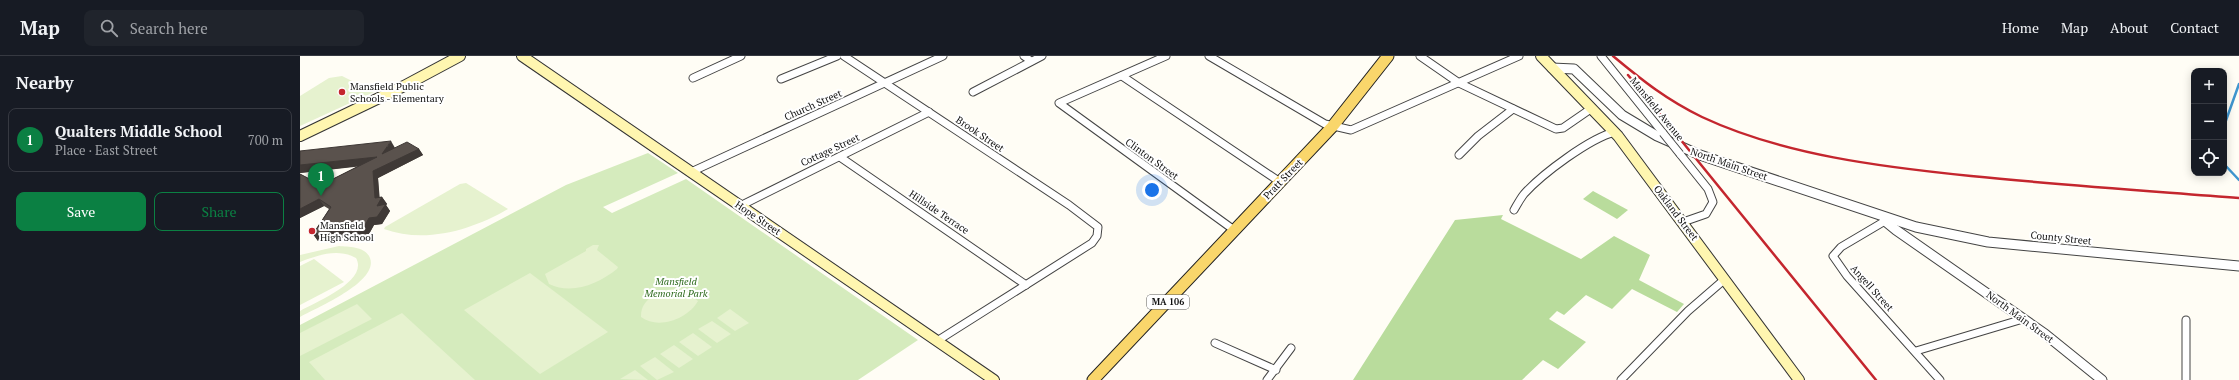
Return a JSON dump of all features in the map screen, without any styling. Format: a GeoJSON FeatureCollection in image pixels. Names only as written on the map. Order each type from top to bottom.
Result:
{"type":"FeatureCollection","features":[{"type":"Feature","properties":{"kind":"main road"},"geometry":{"type":"LineString","coordinates":[[300,136],[404,86],[460,56]]}},
{"type":"Feature","properties":{"kind":"main road","name":"Hope Street"},"geometry":{"type":"LineString","coordinates":[[522,56],[994,380]]}},
{"type":"Feature","properties":{"kind":"main road","name":"MA 106"},"geometry":{"type":"LineString","coordinates":[[1332,127],[1388,56]]}},
{"type":"Feature","properties":{"kind":"main road","name":"Oakland Street"},"geometry":{"type":"LineString","coordinates":[[1540,56],[1615,132],[1799,380]]}},
{"type":"Feature","properties":{"kind":"main road","name":"Pratt Street"},"geometry":{"type":"LineString","coordinates":[[1093,380],[1332,127]]}},
{"type":"Feature","properties":{"kind":"street"},"geometry":{"type":"LineString","coordinates":[[693,78],[741,56]]}},
{"type":"Feature","properties":{"kind":"street"},"geometry":{"type":"LineString","coordinates":[[781,79],[837,56]]}},
{"type":"Feature","properties":{"kind":"street","name":"Brook Street"},"geometry":{"type":"LineString","coordinates":[[844,56],[1087,217],[1098,227],[1098,233],[1092,243],[1026,285]]}},
{"type":"Feature","properties":{"kind":"street","name":"Church Street"},"geometry":{"type":"LineString","coordinates":[[691,172],[943,56]]}},
{"type":"Feature","properties":{"kind":"street"},"geometry":{"type":"LineString","coordinates":[[1024,56],[1031,61]]}},
{"type":"Feature","properties":{"kind":"street"},"geometry":{"type":"LineString","coordinates":[[973,92],[1042,56]]}},
{"type":"Feature","properties":{"kind":"street"},"geometry":{"type":"LineString","coordinates":[[1122,76],[1166,56]]}},
{"type":"Feature","properties":{"kind":"street"},"geometry":{"type":"LineString","coordinates":[[1209,56],[1325,124],[1332,127],[1354,130],[1519,56]]}},
{"type":"Feature","properties":{"kind":"street"},"geometry":{"type":"LineString","coordinates":[[1420,56],[1459,83],[1559,130],[1592,108]]}},
{"type":"Feature","properties":{"kind":"street","name":"Mansfield Avenue"},"geometry":{"type":"LineString","coordinates":[[1601,56],[1708,189],[1713,202],[1711,210],[1702,218],[1683,222]]}},
{"type":"Feature","properties":{"kind":"street","name":"North Main Street"},"geometry":{"type":"LineString","coordinates":[[1552,68],[1564,67],[1574,69],[1622,115],[1656,136],[1700,155],[1885,219],[1916,244],[2074,356],[2102,380]]}},
{"type":"Feature","properties":{"kind":"street"},"geometry":{"type":"LineString","coordinates":[[1122,76],[1280,182]]}},
{"type":"Feature","properties":{"kind":"street","name":"Clinton Street"},"geometry":{"type":"LineString","coordinates":[[1122,76],[1059,104],[1234,230]]}},
{"type":"Feature","properties":{"kind":"street"},"geometry":{"type":"LineString","coordinates":[[1459,155],[1484,131],[1513,109]]}},
{"type":"Feature","properties":{"kind":"street","name":"Cottage Street"},"geometry":{"type":"LineString","coordinates":[[740,206],[929,112]]}},
{"type":"Feature","properties":{"kind":"street"},"geometry":{"type":"LineString","coordinates":[[1514,210],[1523,195],[1539,180],[1589,143],[1602,136],[1615,132]]}},
{"type":"Feature","properties":{"kind":"street","name":"Hillside Terrace"},"geometry":{"type":"LineString","coordinates":[[840,157],[1026,285]]}},
{"type":"Feature","properties":{"kind":"street","name":"County Street"},"geometry":{"type":"LineString","coordinates":[[1885,219],[1931,231],[1988,242],[2239,266]]}},
{"type":"Feature","properties":{"kind":"street","name":"Angell Street"},"geometry":{"type":"LineString","coordinates":[[1885,219],[1836,251],[1833,256],[1847,276],[1916,351],[1940,380]]}},
{"type":"Feature","properties":{"kind":"street"},"geometry":{"type":"LineString","coordinates":[[1916,244],[1914,240],[1915,237],[1931,231]]}},
{"type":"Feature","properties":{"kind":"street"},"geometry":{"type":"LineString","coordinates":[[1621,380],[1688,311],[1725,279]]}},
{"type":"Feature","properties":{"kind":"street"},"geometry":{"type":"LineString","coordinates":[[937,341],[1026,285]]}},
{"type":"Feature","properties":{"kind":"street"},"geometry":{"type":"LineString","coordinates":[[1916,351],[2023,319]]}},
{"type":"Feature","properties":{"kind":"street"},"geometry":{"type":"LineString","coordinates":[[2186,320],[2186,380]]}},
{"type":"Feature","properties":{"kind":"street"},"geometry":{"type":"LineString","coordinates":[[1215,343],[1276,370]]}},
{"type":"Feature","properties":{"kind":"street"},"geometry":{"type":"LineString","coordinates":[[1267,380],[1291,348]]}},
{"type":"Feature","properties":{"kind":"green space"},"geometry":{"type":"Polygon","coordinates":[[[342,76],[374,92],[300,126],[300,96],[329,78],[342,76]]]}},
{"type":"Feature","properties":{"kind":"green space","name":"Mansfield Memorial Park"},"geometry":{"type":"Polygon","coordinates":[[[648,153],[678,173],[603,207],[612,213],[686,179],[918,340],[858,380],[300,380],[300,325],[566,185],[648,153]]]}},
{"type":"Feature","properties":{"kind":"green space"},"geometry":{"type":"Polygon","coordinates":[[[466,183],[508,209],[494,217],[464,229],[432,235],[400,233],[384,229],[385,227],[460,184],[466,183]]]}},
{"type":"Feature","properties":{"kind":"green space"},"geometry":{"type":"Polygon","coordinates":[[[1593,191],[1628,210],[1617,219],[1583,199],[1593,191]]]}},
{"type":"Feature","properties":{"kind":"green space"},"geometry":{"type":"Polygon","coordinates":[[[1503,215],[1501,219],[1581,259],[1614,236],[1650,255],[1639,280],[1684,304],[1677,312],[1632,289],[1612,309],[1586,295],[1564,315],[1557,311],[1549,319],[1586,342],[1558,369],[1543,360],[1522,380],[1353,380],[1455,220],[1503,215]]]}},
{"type":"Feature","properties":{"kind":"green space"},"geometry":{"type":"Polygon","coordinates":[[[593,245],[599,245],[597,250],[618,267],[617,269],[602,279],[576,288],[558,287],[549,284],[545,274],[586,251],[586,249],[593,245]]]}},
{"type":"Feature","properties":{"kind":"green space"},"geometry":{"type":"Polygon","coordinates":[[[339,246],[352,247],[364,251],[370,258],[370,267],[365,276],[356,285],[332,301],[300,317],[300,311],[339,290],[348,283],[355,275],[358,267],[356,258],[342,253],[321,255],[300,262],[300,255],[339,246]]]}},
{"type":"Feature","properties":{"kind":"green space"},"geometry":{"type":"Polygon","coordinates":[[[314,259],[344,282],[300,305],[300,266],[314,259]]]}},
{"type":"Feature","properties":{"kind":"green space"},"geometry":{"type":"Polygon","coordinates":[[[530,273],[608,332],[540,374],[464,310],[530,273]]]}},
{"type":"Feature","properties":{"kind":"green space"},"geometry":{"type":"Polygon","coordinates":[[[681,288],[698,301],[687,313],[672,321],[656,323],[641,317],[642,310],[649,299],[661,292],[681,288]]]}},
{"type":"Feature","properties":{"kind":"green space"},"geometry":{"type":"Polygon","coordinates":[[[357,304],[372,319],[300,356],[300,333],[357,304]]]}},
{"type":"Feature","properties":{"kind":"green space"},"geometry":{"type":"Polygon","coordinates":[[[730,309],[749,323],[735,331],[717,318],[730,309]]]}},
{"type":"Feature","properties":{"kind":"green space"},"geometry":{"type":"Polygon","coordinates":[[[402,313],[475,380],[325,380],[309,362],[402,313]]]}},
{"type":"Feature","properties":{"kind":"green space"},"geometry":{"type":"Polygon","coordinates":[[[712,321],[731,334],[717,343],[698,329],[712,321]]]}},
{"type":"Feature","properties":{"kind":"green space"},"geometry":{"type":"Polygon","coordinates":[[[693,333],[712,347],[698,356],[679,342],[693,333]]]}},
{"type":"Feature","properties":{"kind":"green space"},"geometry":{"type":"Polygon","coordinates":[[[674,345],[693,359],[679,368],[660,354],[674,345]]]}},
{"type":"Feature","properties":{"kind":"green space"},"geometry":{"type":"Polygon","coordinates":[[[655,357],[674,372],[657,380],[640,366],[655,357]]]}},
{"type":"Feature","properties":{"kind":"green space"},"geometry":{"type":"Polygon","coordinates":[[[635,370],[648,380],[620,379],[635,370]]]}},
{"type":"Feature","properties":{"kind":"building"},"geometry":{"type":"Polygon","coordinates":[[[391,141],[382,154],[407,142],[419,149],[373,171],[375,198],[382,197],[377,206],[386,204],[377,217],[369,218],[364,227],[313,234],[331,207],[319,199],[300,209],[300,174],[321,185],[377,157],[300,165],[300,151],[391,141]]]}},
{"type":"Feature","properties":{"kind":"waterway"},"geometry":{"type":"LineString","coordinates":[[2227,118],[2239,84]]}},
{"type":"Feature","properties":{"kind":"waterway"},"geometry":{"type":"LineString","coordinates":[[2227,167],[2239,180]]}},
{"type":"Feature","properties":{"kind":"railway"},"geometry":{"type":"LineString","coordinates":[[1613,56],[1656,90],[1689,111],[1733,130],[1799,150],[1868,163],[1937,172],[2038,182],[2239,198]]}},
{"type":"Feature","properties":{"kind":"railway"},"geometry":{"type":"LineString","coordinates":[[1628,75],[1876,380]]}},
{"type":"Feature","properties":{"kind":"place","name":"Mansfield Public Schools - Elementary"},"geometry":{"type":"Point","coordinates":[342,92]}},
{"type":"Feature","properties":{"kind":"place","name":"Qualters Middle School"},"geometry":{"type":"Point","coordinates":[321,196]}},
{"type":"Feature","properties":{"kind":"place","name":"Mansfield High School"},"geometry":{"type":"Point","coordinates":[312,231]}}]}
